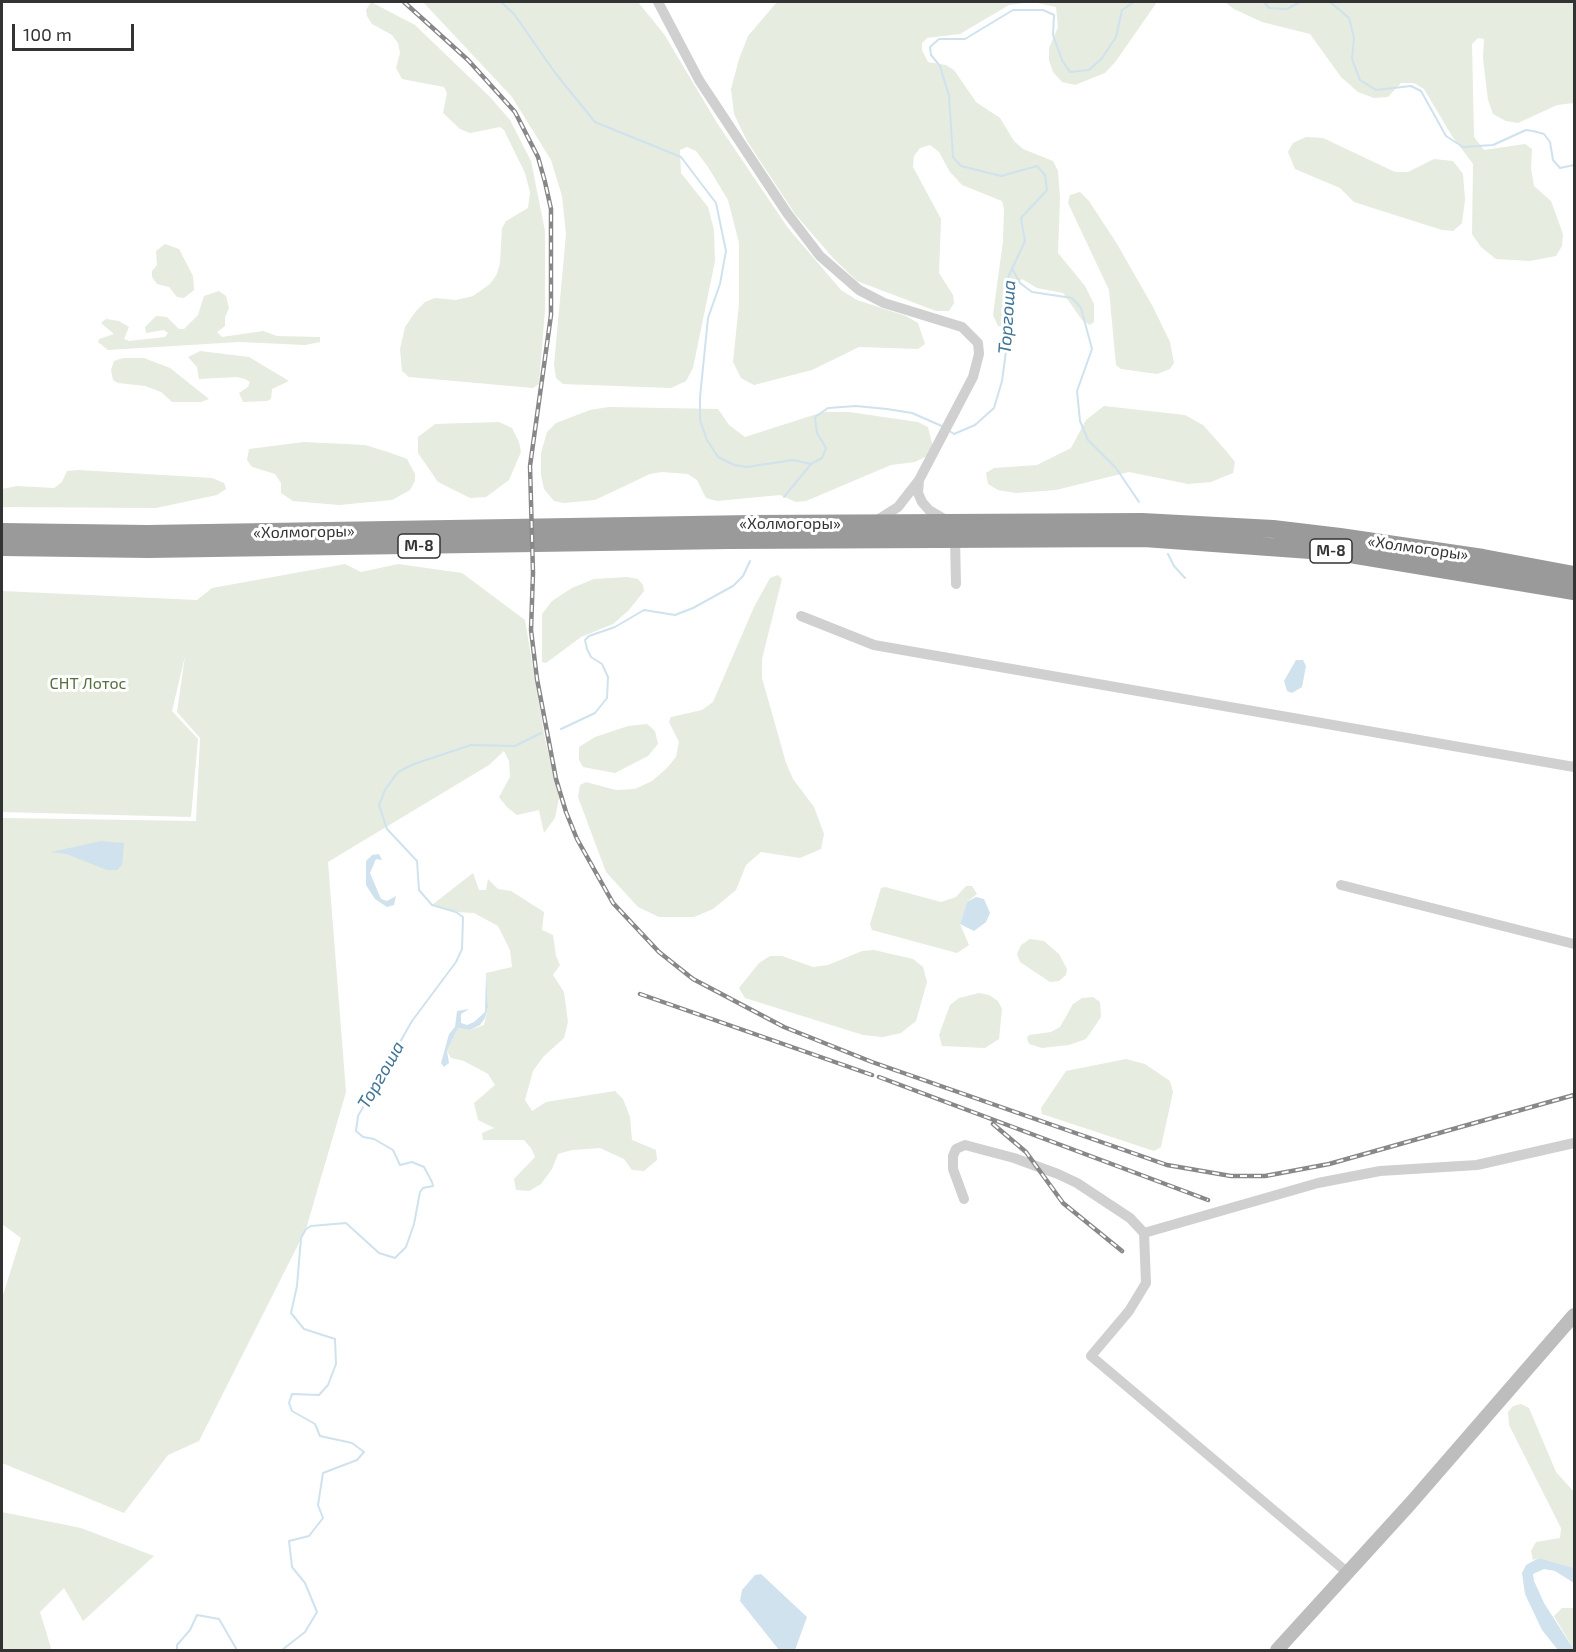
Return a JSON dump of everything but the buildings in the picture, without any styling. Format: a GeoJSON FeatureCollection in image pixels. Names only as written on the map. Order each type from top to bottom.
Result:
{"type":"FeatureCollection","features":[{"type":"Feature","properties":{"kind":"highway","name":"«Холмогоры»"},"geometry":{"type":"LineString","coordinates":[[2,532],[147,534],[867,523],[954,530],[1131,522],[1273,529],[1439,551],[1575,575]]}},
{"type":"Feature","properties":{"kind":"highway","name":"«Холмогоры»"},"geometry":{"type":"LineString","coordinates":[[2,547],[148,549],[922,538],[954,530],[983,538],[1144,538],[1271,545],[1417,564],[1575,591]]}},
{"type":"Feature","properties":{"kind":"street"},"geometry":{"type":"LineString","coordinates":[[658,2],[699,80],[774,194],[820,256],[859,290],[884,303],[962,327],[978,343],[979,354],[973,377],[919,480],[892,513],[867,523]]}},
{"type":"Feature","properties":{"kind":"street"},"geometry":{"type":"LineString","coordinates":[[919,480],[918,493],[922,501],[954,530],[956,585]]}},
{"type":"Feature","properties":{"kind":"street"},"geometry":{"type":"LineString","coordinates":[[801,616],[874,645],[1575,767]]}},
{"type":"Feature","properties":{"kind":"street"},"geometry":{"type":"LineString","coordinates":[[1341,885],[1575,944]]}},
{"type":"Feature","properties":{"kind":"street"},"geometry":{"type":"LineString","coordinates":[[1144,1233],[1318,1183],[1380,1171],[1477,1165],[1575,1143]]}},
{"type":"Feature","properties":{"kind":"street"},"geometry":{"type":"LineString","coordinates":[[964,1199],[953,1169],[953,1156],[956,1149],[965,1145],[1014,1158],[1077,1183],[1118,1208],[1144,1233],[1146,1283],[1130,1311],[1092,1356],[1348,1573]]}},
{"type":"Feature","properties":{"kind":"street"},"geometry":{"type":"LineString","coordinates":[[1277,1650],[1575,1316]]}},
{"type":"Feature","properties":{"kind":"green space"},"geometry":{"type":"Polygon","coordinates":[[[371,2],[415,25],[490,97],[510,120],[531,161],[545,231],[545,310],[539,384],[533,388],[409,377],[402,371],[400,349],[405,327],[416,311],[425,302],[435,298],[456,300],[473,296],[490,284],[497,274],[500,263],[502,228],[506,221],[528,208],[530,192],[525,173],[504,130],[500,127],[470,133],[460,129],[443,113],[447,93],[444,87],[402,79],[396,68],[400,53],[398,43],[392,35],[372,24],[366,10],[371,2]]]}},
{"type":"Feature","properties":{"kind":"green space"},"geometry":{"type":"Polygon","coordinates":[[[423,2],[638,2],[664,34],[717,123],[788,228],[841,290],[857,300],[906,316],[918,323],[925,344],[918,349],[859,347],[812,370],[754,385],[741,378],[733,362],[739,304],[739,243],[728,200],[696,151],[687,147],[680,150],[681,173],[708,207],[714,230],[715,261],[693,368],[686,381],[671,388],[563,384],[556,378],[554,365],[566,234],[562,196],[551,160],[512,97],[423,2]]]}},
{"type":"Feature","properties":{"kind":"green space"},"geometry":{"type":"Polygon","coordinates":[[[777,2],[1032,2],[1009,5],[960,34],[927,38],[922,43],[922,50],[928,62],[946,65],[954,70],[976,102],[1000,118],[1014,141],[1023,149],[1053,161],[1058,171],[1060,198],[1058,253],[1085,286],[1094,304],[1094,322],[1090,325],[1082,320],[1063,293],[1037,288],[1022,279],[1014,287],[1015,326],[1009,329],[998,326],[993,315],[1003,241],[1002,201],[962,185],[950,172],[939,152],[930,145],[920,148],[914,156],[913,167],[941,219],[939,273],[953,295],[954,303],[949,311],[936,311],[857,281],[833,258],[795,214],[747,141],[734,114],[731,89],[739,59],[748,36],[777,2]]]}},
{"type":"Feature","properties":{"kind":"green space"},"geometry":{"type":"Polygon","coordinates":[[[1033,2],[1157,2],[1105,73],[1075,85],[1062,82],[1053,72],[1049,60],[1049,48],[1058,27],[1056,7],[1033,2]]]}},
{"type":"Feature","properties":{"kind":"green space"},"geometry":{"type":"Polygon","coordinates":[[[1225,2],[1574,2],[1574,103],[1557,105],[1518,123],[1506,121],[1493,114],[1488,100],[1483,58],[1484,39],[1478,38],[1472,44],[1474,137],[1484,150],[1525,144],[1532,149],[1531,168],[1534,186],[1551,201],[1563,234],[1562,246],[1556,256],[1530,261],[1496,259],[1481,247],[1472,234],[1473,164],[1452,136],[1424,89],[1414,83],[1401,83],[1388,97],[1374,98],[1358,92],[1341,77],[1310,34],[1262,22],[1234,9],[1225,2]]]}},
{"type":"Feature","properties":{"kind":"green space"},"geometry":{"type":"Polygon","coordinates":[[[1306,137],[1323,138],[1395,172],[1408,172],[1434,159],[1453,161],[1463,174],[1465,200],[1462,223],[1453,231],[1442,230],[1354,202],[1340,188],[1295,169],[1288,152],[1293,143],[1306,137]]]}},
{"type":"Feature","properties":{"kind":"green space"},"geometry":{"type":"Polygon","coordinates":[[[1080,192],[1089,201],[1117,244],[1153,307],[1170,342],[1174,363],[1170,369],[1157,374],[1121,369],[1116,365],[1109,290],[1068,203],[1070,195],[1080,192]]]}},
{"type":"Feature","properties":{"kind":"green space"},"geometry":{"type":"Polygon","coordinates":[[[165,244],[179,249],[193,276],[194,290],[184,298],[177,297],[169,287],[157,284],[152,277],[152,271],[157,265],[156,251],[165,244]]]}},
{"type":"Feature","properties":{"kind":"green space"},"geometry":{"type":"Polygon","coordinates":[[[219,291],[226,296],[229,308],[225,317],[225,326],[217,332],[222,337],[263,331],[277,336],[320,337],[320,342],[305,345],[239,342],[108,350],[98,342],[99,339],[114,334],[101,323],[106,319],[119,321],[129,327],[124,339],[129,341],[165,337],[168,333],[164,330],[146,333],[145,327],[156,316],[167,317],[179,329],[184,329],[198,315],[204,296],[219,291]]]}},
{"type":"Feature","properties":{"kind":"green space"},"geometry":{"type":"Polygon","coordinates":[[[200,351],[249,357],[289,381],[272,389],[271,399],[267,401],[243,402],[239,393],[248,387],[250,382],[245,379],[237,377],[199,379],[197,367],[188,357],[200,351]]]}},
{"type":"Feature","properties":{"kind":"green space"},"geometry":{"type":"Polygon","coordinates":[[[123,358],[144,358],[170,368],[209,399],[201,402],[172,402],[161,392],[145,386],[118,383],[113,380],[111,370],[114,361],[123,358]]]}},
{"type":"Feature","properties":{"kind":"green space"},"geometry":{"type":"Polygon","coordinates":[[[1104,406],[1185,415],[1203,425],[1227,452],[1235,462],[1233,473],[1211,482],[1188,484],[1129,472],[1056,490],[1016,493],[998,490],[988,484],[986,473],[994,468],[1037,465],[1071,448],[1086,420],[1104,406]]]}},
{"type":"Feature","properties":{"kind":"green space"},"geometry":{"type":"Polygon","coordinates":[[[609,407],[718,409],[729,425],[745,437],[823,412],[849,412],[918,422],[928,427],[933,447],[929,455],[915,462],[891,465],[806,501],[796,502],[780,495],[717,501],[706,498],[697,480],[688,474],[662,472],[650,474],[595,500],[564,503],[554,501],[544,489],[541,475],[541,453],[547,432],[556,423],[590,410],[609,407]]]}},
{"type":"Feature","properties":{"kind":"green space"},"geometry":{"type":"Polygon","coordinates":[[[499,422],[512,428],[521,452],[509,480],[486,497],[470,498],[438,482],[418,453],[418,437],[435,424],[499,422]]]}},
{"type":"Feature","properties":{"kind":"green space"},"geometry":{"type":"Polygon","coordinates":[[[304,442],[365,445],[391,453],[407,459],[415,474],[415,481],[410,490],[392,500],[339,505],[293,501],[281,493],[281,483],[275,474],[252,467],[247,460],[249,449],[304,442]]]}},
{"type":"Feature","properties":{"kind":"green space"},"geometry":{"type":"Polygon","coordinates":[[[67,471],[212,478],[224,483],[226,489],[217,495],[156,508],[2,507],[2,489],[17,486],[54,488],[62,482],[67,471]]]}},
{"type":"Feature","properties":{"kind":"green space","name":"СНТ Лотос"},"geometry":{"type":"Polygon","coordinates":[[[345,564],[361,572],[398,564],[462,573],[525,620],[545,739],[559,798],[555,818],[544,833],[539,810],[517,815],[499,797],[510,777],[509,761],[504,751],[489,765],[328,862],[346,1092],[306,1229],[199,1441],[168,1455],[124,1513],[2,1463],[2,1298],[21,1238],[2,1224],[2,818],[196,821],[200,738],[177,712],[185,656],[172,711],[198,739],[191,817],[2,812],[2,591],[197,600],[212,588],[345,564]]]}},
{"type":"Feature","properties":{"kind":"green space"},"geometry":{"type":"Polygon","coordinates":[[[778,575],[782,579],[762,659],[762,678],[786,763],[793,779],[814,807],[824,834],[821,849],[800,858],[761,852],[746,865],[736,890],[713,909],[694,917],[659,917],[638,907],[606,872],[578,797],[580,785],[586,782],[616,790],[635,789],[652,781],[666,769],[676,757],[679,742],[669,722],[671,717],[702,710],[713,702],[754,607],[770,578],[778,575]]]}},
{"type":"Feature","properties":{"kind":"green space"},"geometry":{"type":"Polygon","coordinates":[[[627,577],[638,579],[644,591],[629,610],[613,624],[581,637],[546,663],[542,662],[542,614],[552,601],[572,588],[594,579],[627,577]]]}},
{"type":"Feature","properties":{"kind":"green space"},"geometry":{"type":"Polygon","coordinates":[[[647,724],[655,731],[658,744],[648,756],[615,773],[583,767],[579,760],[579,747],[595,737],[628,726],[647,724]]]}},
{"type":"Feature","properties":{"kind":"green space"},"geometry":{"type":"Polygon","coordinates":[[[473,873],[479,890],[486,890],[488,879],[498,889],[511,891],[544,912],[542,930],[553,935],[556,956],[560,965],[553,975],[564,992],[568,1022],[564,1038],[543,1057],[533,1071],[525,1100],[532,1111],[546,1102],[615,1091],[623,1099],[630,1117],[632,1140],[656,1150],[657,1160],[644,1171],[632,1170],[624,1159],[600,1148],[572,1150],[558,1154],[552,1169],[541,1184],[529,1191],[516,1190],[514,1179],[535,1157],[531,1148],[524,1140],[483,1140],[482,1133],[494,1128],[478,1120],[474,1103],[495,1085],[488,1074],[464,1061],[451,1058],[447,1051],[458,1028],[470,1030],[484,1025],[488,1007],[486,973],[512,967],[510,950],[498,926],[474,913],[456,912],[432,905],[473,873]]]}},
{"type":"Feature","properties":{"kind":"green space"},"geometry":{"type":"Polygon","coordinates":[[[966,886],[972,886],[977,894],[967,902],[960,924],[969,945],[957,953],[872,930],[870,924],[881,888],[885,887],[941,902],[956,897],[966,886]]]}},
{"type":"Feature","properties":{"kind":"green space"},"geometry":{"type":"Polygon","coordinates":[[[1030,939],[1044,941],[1059,954],[1067,969],[1066,975],[1059,981],[1050,982],[1020,962],[1017,954],[1021,945],[1030,939]]]}},
{"type":"Feature","properties":{"kind":"green space"},"geometry":{"type":"Polygon","coordinates":[[[874,950],[913,959],[923,967],[927,982],[916,1021],[901,1033],[883,1037],[863,1035],[745,998],[739,988],[759,963],[770,956],[782,956],[813,967],[828,965],[862,951],[874,950]]]}},
{"type":"Feature","properties":{"kind":"green space"},"geometry":{"type":"Polygon","coordinates":[[[979,993],[989,995],[998,1001],[1002,1009],[999,1039],[985,1048],[942,1046],[939,1035],[950,1005],[959,998],[979,993]]]}},
{"type":"Feature","properties":{"kind":"green space"},"geometry":{"type":"Polygon","coordinates":[[[1093,997],[1100,1002],[1101,1017],[1086,1039],[1069,1045],[1042,1048],[1029,1044],[1027,1038],[1029,1035],[1051,1032],[1060,1027],[1073,1004],[1082,998],[1093,997]]]}},
{"type":"Feature","properties":{"kind":"green space"},"geometry":{"type":"Polygon","coordinates":[[[1126,1059],[1145,1064],[1170,1081],[1173,1092],[1161,1147],[1154,1151],[1042,1114],[1041,1108],[1066,1071],[1126,1059]]]}},
{"type":"Feature","properties":{"kind":"green space"},"geometry":{"type":"Polygon","coordinates":[[[1521,1404],[1529,1408],[1556,1472],[1574,1492],[1574,1568],[1539,1558],[1533,1560],[1531,1551],[1536,1542],[1560,1538],[1561,1528],[1509,1425],[1508,1412],[1513,1406],[1521,1404]]]}},
{"type":"Feature","properties":{"kind":"green space"},"geometry":{"type":"Polygon","coordinates":[[[2,1512],[81,1528],[154,1556],[83,1621],[64,1588],[40,1612],[51,1648],[49,1650],[2,1650],[2,1512]]]}},
{"type":"Feature","properties":{"kind":"green space"},"geometry":{"type":"Polygon","coordinates":[[[1562,1608],[1574,1608],[1574,1650],[1554,1616],[1562,1608]]]}},
{"type":"Feature","properties":{"kind":"water"},"geometry":{"type":"Polygon","coordinates":[[[1296,660],[1303,660],[1306,666],[1302,687],[1292,693],[1287,691],[1284,681],[1296,660]]]}},
{"type":"Feature","properties":{"kind":"water"},"geometry":{"type":"Polygon","coordinates":[[[101,841],[124,843],[122,865],[117,870],[107,870],[66,854],[51,852],[101,841]]]}},
{"type":"Feature","properties":{"kind":"water"},"geometry":{"type":"Polygon","coordinates":[[[379,854],[382,860],[376,859],[370,873],[381,899],[387,901],[396,896],[394,905],[387,907],[375,899],[366,885],[366,861],[372,855],[379,854]]]}},
{"type":"Feature","properties":{"kind":"water"},"geometry":{"type":"Polygon","coordinates":[[[976,897],[984,899],[990,913],[986,922],[974,931],[960,924],[967,902],[976,897]]]}},
{"type":"Feature","properties":{"kind":"water"},"geometry":{"type":"Polygon","coordinates":[[[486,973],[488,1007],[485,1018],[480,1025],[470,1030],[458,1028],[447,1051],[449,1063],[444,1067],[441,1063],[449,1034],[455,1027],[457,1011],[469,1009],[461,1014],[461,1023],[467,1025],[485,1012],[486,973]]]}},
{"type":"Feature","properties":{"kind":"water"},"geometry":{"type":"Polygon","coordinates":[[[1539,1558],[1574,1568],[1574,1583],[1555,1571],[1544,1569],[1533,1574],[1544,1603],[1574,1650],[1558,1650],[1542,1630],[1525,1594],[1522,1573],[1526,1565],[1539,1558]]]}},
{"type":"Feature","properties":{"kind":"water"},"geometry":{"type":"Polygon","coordinates":[[[761,1574],[807,1617],[795,1650],[779,1650],[740,1601],[742,1590],[755,1575],[761,1574]]]}},
{"type":"Feature","properties":{"kind":"waterway"},"geometry":{"type":"LineString","coordinates":[[501,2],[514,14],[556,74],[595,122],[681,157],[716,203],[726,251],[720,284],[708,318],[700,420],[707,440],[718,457],[734,465],[747,467],[793,460],[811,464]]}},
{"type":"Feature","properties":{"kind":"waterway","name":"Торгоша"},"geometry":{"type":"LineString","coordinates":[[948,430],[954,434],[975,425],[994,408],[1002,381],[1008,336],[1006,282],[1025,241],[1021,218],[1047,190],[1045,175],[1037,166],[1001,176],[961,166],[953,157],[949,96],[940,66],[931,55],[930,47],[939,39],[965,39],[1013,10],[1043,10],[1054,15],[1053,35],[1062,60],[1070,72],[1089,70],[1102,58],[1116,37],[1122,10],[1134,2]]}},
{"type":"Feature","properties":{"kind":"waterway","name":"Торгоша"},"geometry":{"type":"LineString","coordinates":[[1264,2],[1269,8],[1287,9],[1300,2]]}},
{"type":"Feature","properties":{"kind":"waterway","name":"Торгоша"},"geometry":{"type":"LineString","coordinates":[[1330,2],[1349,18],[1354,38],[1352,59],[1360,80],[1376,90],[1411,86],[1421,91],[1446,136],[1463,147],[1493,145],[1526,130],[1533,131],[1544,134],[1550,142],[1553,160],[1560,168],[1574,165]]}},
{"type":"Feature","properties":{"kind":"waterway"},"geometry":{"type":"LineString","coordinates":[[1013,270],[1020,283],[1032,292],[1072,298],[1081,308],[1092,349],[1077,391],[1080,421],[1088,440],[1116,468],[1139,502]]}},
{"type":"Feature","properties":{"kind":"waterway","name":"Торгоша"},"geometry":{"type":"LineString","coordinates":[[784,497],[811,464],[822,458],[826,448],[817,433],[815,417],[828,408],[856,406],[912,413],[944,427]]}},
{"type":"Feature","properties":{"kind":"waterway"},"geometry":{"type":"LineString","coordinates":[[1168,554],[1174,566],[1185,578]]}},
{"type":"Feature","properties":{"kind":"waterway","name":"Торгоша"},"geometry":{"type":"LineString","coordinates":[[561,729],[595,713],[607,698],[608,677],[602,664],[591,657],[587,649],[585,640],[589,636],[615,627],[644,610],[675,615],[693,608],[733,586],[743,576],[750,561]]}},
{"type":"Feature","properties":{"kind":"waterway","name":"Торгоша"},"geometry":{"type":"LineString","coordinates":[[282,1650],[305,1632],[317,1612],[305,1583],[292,1567],[289,1541],[309,1536],[323,1518],[318,1505],[323,1473],[357,1460],[364,1452],[352,1443],[320,1436],[315,1424],[292,1411],[289,1403],[292,1394],[319,1395],[328,1385],[336,1364],[335,1339],[304,1329],[291,1313],[297,1286],[301,1238],[306,1229],[311,1226],[346,1223],[379,1253],[395,1258],[406,1247],[414,1224],[420,1192],[423,1188],[433,1186],[432,1182],[424,1167],[412,1162],[400,1165],[393,1150],[374,1139],[363,1137],[356,1131],[358,1116],[412,1021],[456,962],[462,949],[463,917],[456,912],[432,905],[419,890],[417,861],[387,829],[379,805],[385,790],[398,772],[414,764],[471,745],[515,746],[541,733]]}},
{"type":"Feature","properties":{"kind":"waterway","name":"Торгоша"},"geometry":{"type":"LineString","coordinates":[[177,1650],[177,1645],[190,1630],[197,1615],[219,1619],[237,1650]]}},
{"type":"Feature","properties":{"kind":"railway"},"geometry":{"type":"LineString","coordinates":[[404,2],[468,60],[515,112],[538,157],[545,182],[551,209],[551,315],[530,466],[533,573],[531,630],[537,679],[556,779],[577,839],[613,903],[659,952],[693,979],[784,1027],[872,1062],[1167,1165],[1231,1176],[1265,1176],[1329,1164],[1574,1095]]}},
{"type":"Feature","properties":{"kind":"railway"},"geometry":{"type":"LineString","coordinates":[[640,994],[872,1075]]}},
{"type":"Feature","properties":{"kind":"railway"},"geometry":{"type":"LineString","coordinates":[[879,1077],[1208,1200]]}},
{"type":"Feature","properties":{"kind":"railway"},"geometry":{"type":"LineString","coordinates":[[993,1124],[1026,1152],[1063,1203],[1122,1251]]}}]}
